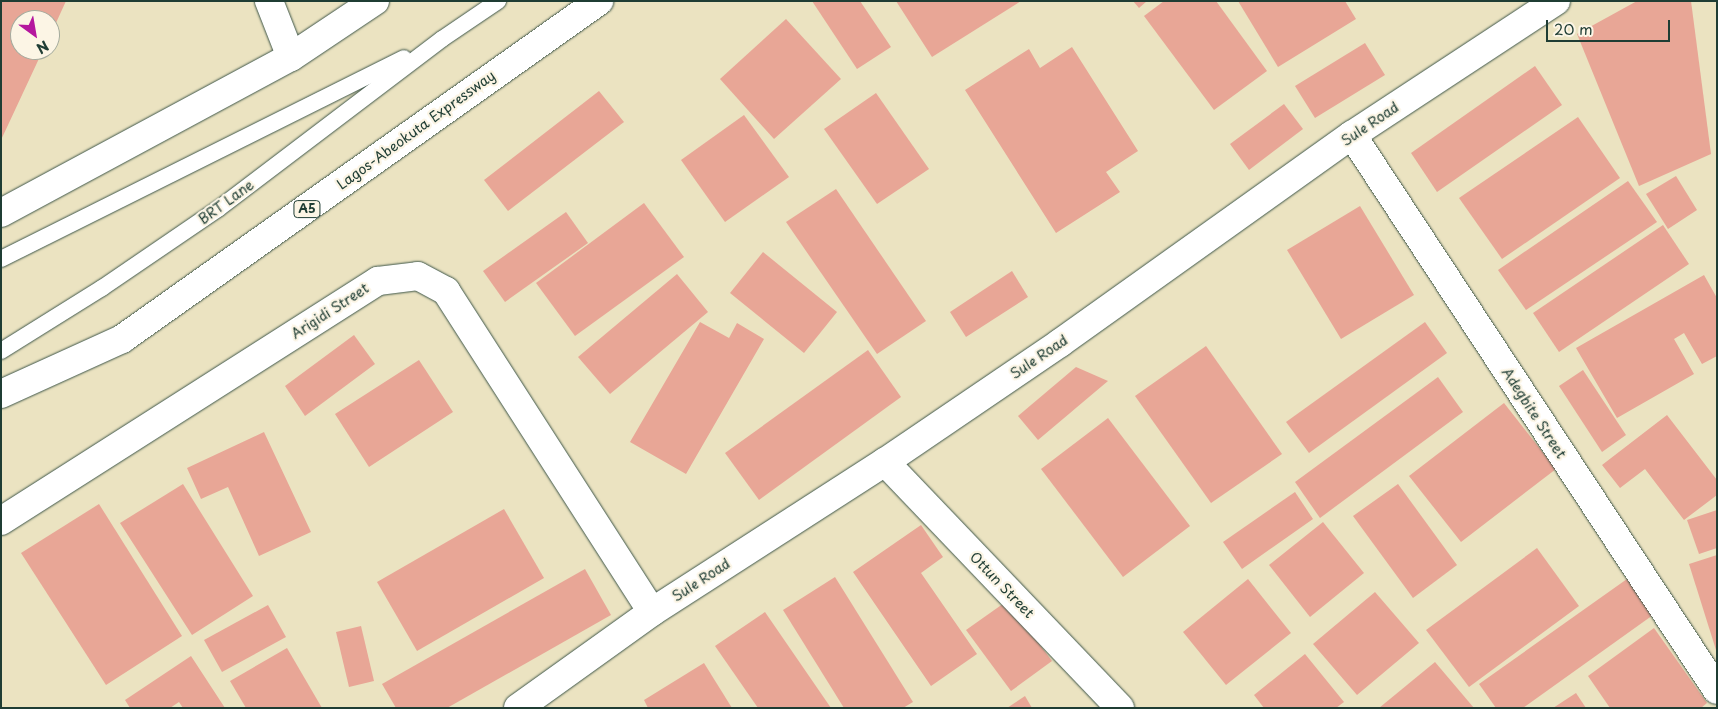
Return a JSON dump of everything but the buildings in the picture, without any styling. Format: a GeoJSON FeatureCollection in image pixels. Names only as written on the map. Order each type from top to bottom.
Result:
{"type":"FeatureCollection","features":[{"type":"Feature","properties":{"kind":"main road"},"geometry":{"type":"LineString","coordinates":[[269,1],[291,57]]}},
{"type":"Feature","properties":{"kind":"main road"},"geometry":{"type":"LineString","coordinates":[[1,213],[291,57],[375,1]]}},
{"type":"Feature","properties":{"kind":"main road","name":"Lagos-Abeokuta Expressway"},"geometry":{"type":"LineString","coordinates":[[1,394],[122,339],[599,1]]}},
{"type":"Feature","properties":{"kind":"main road","name":"Sule Road"},"geometry":{"type":"LineString","coordinates":[[518,708],[652,612],[885,462],[1060,343],[1352,136],[1556,1]]}},
{"type":"Feature","properties":{"kind":"main road","name":"Adegbite Street"},"geometry":{"type":"LineString","coordinates":[[1352,136],[1717,690]]}},
{"type":"Feature","properties":{"kind":"main road","name":"Arigidi Street"},"geometry":{"type":"LineString","coordinates":[[1,521],[378,281],[418,276],[446,292],[652,612]]}},
{"type":"Feature","properties":{"kind":"main road","name":"Ottun Street"},"geometry":{"type":"LineString","coordinates":[[885,462],[1120,708]]}},
{"type":"Feature","properties":{"kind":"lane","name":"BRT Lane"},"geometry":{"type":"LineString","coordinates":[[1,351],[102,288],[218,209],[442,39],[498,1]]}},
{"type":"Feature","properties":{"kind":"lane","name":"BRT Lane"},"geometry":{"type":"LineString","coordinates":[[1,259],[442,39]]}}]}
